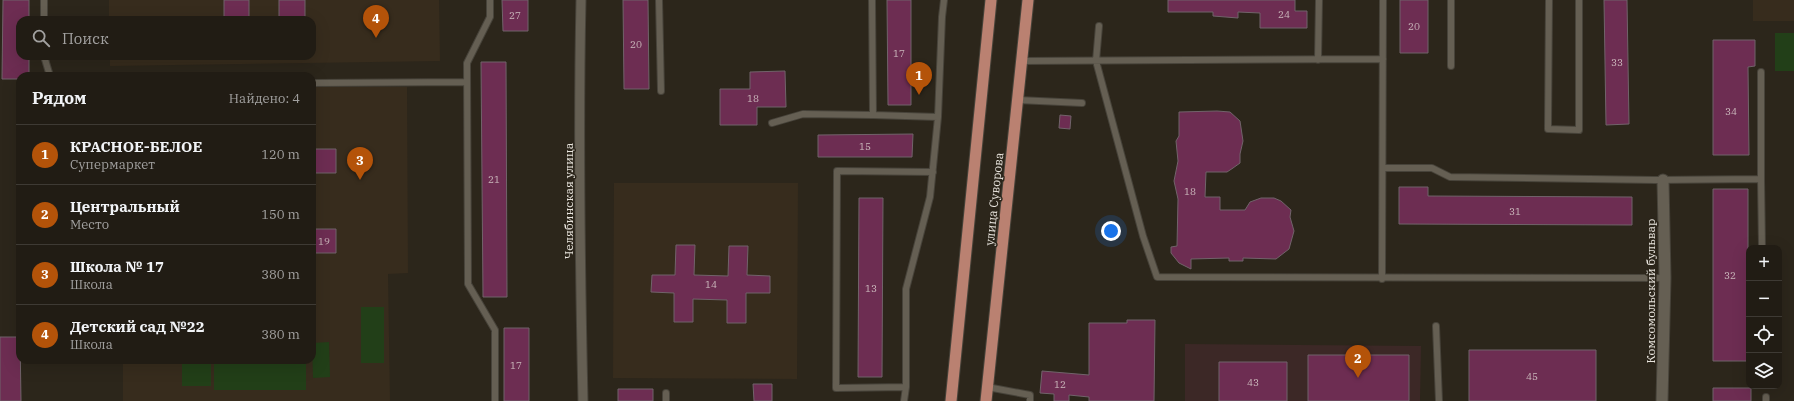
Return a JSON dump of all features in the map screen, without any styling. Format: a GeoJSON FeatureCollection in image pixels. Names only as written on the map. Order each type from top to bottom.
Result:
{"type":"FeatureCollection","features":[{"type":"Feature","properties":{"kind":"main road","name":"улица Суворова"},"geometry":{"type":"LineString","coordinates":[[951,401],[992,0]]}},
{"type":"Feature","properties":{"kind":"main road","name":"улица Суворова"},"geometry":{"type":"LineString","coordinates":[[986,401],[1028,0]]}},
{"type":"Feature","properties":{"kind":"street","name":"Челябинская улица"},"geometry":{"type":"LineString","coordinates":[[581,0],[579,109],[580,302],[583,401]]}},
{"type":"Feature","properties":{"kind":"street","name":"Комсомольский бульвар"},"geometry":{"type":"LineString","coordinates":[[1662,401],[1665,278],[1663,180]]}},
{"type":"Feature","properties":{"kind":"lane"},"geometry":{"type":"LineString","coordinates":[[44,0],[44,16]]}},
{"type":"Feature","properties":{"kind":"lane"},"geometry":{"type":"LineString","coordinates":[[490,0],[490,17],[467,63],[468,284],[495,330],[495,401]]}},
{"type":"Feature","properties":{"kind":"lane"},"geometry":{"type":"LineString","coordinates":[[659,0],[661,91]]}},
{"type":"Feature","properties":{"kind":"lane"},"geometry":{"type":"LineString","coordinates":[[872,0],[873,115]]}},
{"type":"Feature","properties":{"kind":"lane"},"geometry":{"type":"LineString","coordinates":[[904,401],[906,387],[906,289],[930,197],[938,117],[944,0]]}},
{"type":"Feature","properties":{"kind":"lane"},"geometry":{"type":"LineString","coordinates":[[1318,60],[1319,0]]}},
{"type":"Feature","properties":{"kind":"lane"},"geometry":{"type":"LineString","coordinates":[[1382,279],[1383,0]]}},
{"type":"Feature","properties":{"kind":"lane"},"geometry":{"type":"LineString","coordinates":[[1451,0],[1451,66]]}},
{"type":"Feature","properties":{"kind":"lane"},"geometry":{"type":"LineString","coordinates":[[1549,0],[1548,129],[1579,130],[1579,0]]}},
{"type":"Feature","properties":{"kind":"lane"},"geometry":{"type":"LineString","coordinates":[[1099,26],[1096,60],[1143,236],[1157,277],[1382,279],[1665,278]]}},
{"type":"Feature","properties":{"kind":"lane"},"geometry":{"type":"LineString","coordinates":[[1021,61],[1383,59]]}},
{"type":"Feature","properties":{"kind":"lane"},"geometry":{"type":"LineString","coordinates":[[45,60],[49,72]]}},
{"type":"Feature","properties":{"kind":"lane"},"geometry":{"type":"LineString","coordinates":[[1761,72],[1762,245]]}},
{"type":"Feature","properties":{"kind":"lane"},"geometry":{"type":"LineString","coordinates":[[316,83],[467,82]]}},
{"type":"Feature","properties":{"kind":"lane"},"geometry":{"type":"LineString","coordinates":[[1018,100],[1082,103]]}},
{"type":"Feature","properties":{"kind":"lane"},"geometry":{"type":"LineString","coordinates":[[772,123],[803,114],[938,117]]}},
{"type":"Feature","properties":{"kind":"lane"},"geometry":{"type":"LineString","coordinates":[[1383,168],[1432,168],[1450,177],[1663,180],[1761,179]]}},
{"type":"Feature","properties":{"kind":"lane"},"geometry":{"type":"LineString","coordinates":[[906,387],[836,388],[837,171],[933,172]]}},
{"type":"Feature","properties":{"kind":"lane"},"geometry":{"type":"LineString","coordinates":[[1436,326],[1439,401]]}},
{"type":"Feature","properties":{"kind":"lane"},"geometry":{"type":"LineString","coordinates":[[987,387],[1030,396],[1030,401]]}},
{"type":"Feature","properties":{"kind":"lane"},"geometry":{"type":"LineString","coordinates":[[666,393],[666,401]]}},
{"type":"Feature","properties":{"kind":"shaded area"},"geometry":{"type":"Polygon","coordinates":[[[109,0],[439,0],[440,61],[110,66],[110,60],[316,60],[316,16],[109,16],[109,0]]]}},
{"type":"Feature","properties":{"kind":"shaded area"},"geometry":{"type":"Polygon","coordinates":[[[1753,0],[1794,0],[1794,21],[1753,21],[1753,0]]]}},
{"type":"Feature","properties":{"kind":"shaded area"},"geometry":{"type":"Polygon","coordinates":[[[316,87],[407,87],[408,273],[388,274],[390,401],[123,401],[123,364],[316,364],[316,87]]]}},
{"type":"Feature","properties":{"kind":"shaded area"},"geometry":{"type":"Polygon","coordinates":[[[614,183],[798,183],[797,379],[613,378],[614,183]]]}},
{"type":"Feature","properties":{"kind":"shaded area"},"geometry":{"type":"Polygon","coordinates":[[[1185,344],[1421,346],[1420,401],[1185,401],[1185,344]]]}},
{"type":"Feature","properties":{"kind":"green space"},"geometry":{"type":"Polygon","coordinates":[[[1775,33],[1794,33],[1794,71],[1775,71],[1775,33]]]}},
{"type":"Feature","properties":{"kind":"green space"},"geometry":{"type":"Polygon","coordinates":[[[361,307],[384,307],[384,363],[361,363],[361,307]]]}},
{"type":"Feature","properties":{"kind":"green space"},"geometry":{"type":"Polygon","coordinates":[[[329,342],[330,377],[313,378],[313,364],[316,364],[316,343],[329,342]]]}},
{"type":"Feature","properties":{"kind":"green space"},"geometry":{"type":"Polygon","coordinates":[[[182,364],[211,364],[211,386],[182,386],[182,364]]]}},
{"type":"Feature","properties":{"kind":"green space"},"geometry":{"type":"Polygon","coordinates":[[[214,364],[306,364],[306,390],[214,390],[214,364]]]}},
{"type":"Feature","properties":{"kind":"building"},"geometry":{"type":"Polygon","coordinates":[[[3,0],[29,0],[29,16],[16,16],[16,60],[29,60],[29,72],[16,72],[16,79],[2,79],[3,0]]]}},
{"type":"Feature","properties":{"kind":"building"},"geometry":{"type":"Polygon","coordinates":[[[224,0],[249,0],[249,16],[224,16],[224,0]]]}},
{"type":"Feature","properties":{"kind":"building"},"geometry":{"type":"Polygon","coordinates":[[[279,0],[305,0],[305,16],[279,16],[279,0]]]}},
{"type":"Feature","properties":{"kind":"building"},"geometry":{"type":"Polygon","coordinates":[[[502,0],[528,0],[528,31],[503,31],[502,0]]]}},
{"type":"Feature","properties":{"kind":"building"},"geometry":{"type":"Polygon","coordinates":[[[623,0],[648,0],[649,89],[624,89],[623,0]]]}},
{"type":"Feature","properties":{"kind":"building"},"geometry":{"type":"Polygon","coordinates":[[[887,0],[911,0],[911,105],[888,105],[887,0]]]}},
{"type":"Feature","properties":{"kind":"building"},"geometry":{"type":"Polygon","coordinates":[[[1168,0],[1295,0],[1295,11],[1307,11],[1307,28],[1260,28],[1260,13],[1238,12],[1238,18],[1213,16],[1213,12],[1168,12],[1168,0]]]}},
{"type":"Feature","properties":{"kind":"building"},"geometry":{"type":"Polygon","coordinates":[[[1400,0],[1428,0],[1428,53],[1400,53],[1400,0]]]}},
{"type":"Feature","properties":{"kind":"building"},"geometry":{"type":"Polygon","coordinates":[[[1604,0],[1627,0],[1629,124],[1606,125],[1604,0]]]}},
{"type":"Feature","properties":{"kind":"building"},"geometry":{"type":"Polygon","coordinates":[[[1713,40],[1755,40],[1755,66],[1748,67],[1749,155],[1713,155],[1713,40]]]}},
{"type":"Feature","properties":{"kind":"building"},"geometry":{"type":"Polygon","coordinates":[[[481,62],[506,62],[507,297],[483,297],[481,62]]]}},
{"type":"Feature","properties":{"kind":"building"},"geometry":{"type":"Polygon","coordinates":[[[785,71],[786,107],[757,107],[757,125],[720,125],[720,89],[750,89],[750,72],[785,71]]]}},
{"type":"Feature","properties":{"kind":"building"},"geometry":{"type":"Polygon","coordinates":[[[1179,112],[1230,112],[1240,121],[1243,141],[1240,154],[1240,163],[1227,172],[1206,172],[1205,197],[1220,197],[1220,210],[1245,210],[1250,202],[1261,198],[1274,198],[1281,201],[1291,210],[1290,217],[1294,231],[1289,249],[1276,259],[1243,258],[1243,261],[1229,261],[1229,258],[1191,259],[1191,269],[1179,263],[1171,253],[1171,247],[1177,246],[1178,199],[1174,181],[1178,161],[1176,141],[1179,136],[1179,112]]]}},
{"type":"Feature","properties":{"kind":"building"},"geometry":{"type":"Polygon","coordinates":[[[1060,115],[1071,116],[1070,129],[1059,128],[1060,115]]]}},
{"type":"Feature","properties":{"kind":"building"},"geometry":{"type":"Polygon","coordinates":[[[913,134],[912,157],[818,157],[818,135],[913,134]]]}},
{"type":"Feature","properties":{"kind":"building"},"geometry":{"type":"Polygon","coordinates":[[[316,149],[336,149],[336,173],[316,173],[316,149]]]}},
{"type":"Feature","properties":{"kind":"building"},"geometry":{"type":"Polygon","coordinates":[[[1399,187],[1428,187],[1428,196],[1632,197],[1632,225],[1399,224],[1399,187]]]}},
{"type":"Feature","properties":{"kind":"building"},"geometry":{"type":"Polygon","coordinates":[[[1713,189],[1748,189],[1748,245],[1746,245],[1746,361],[1713,361],[1713,189]]]}},
{"type":"Feature","properties":{"kind":"building"},"geometry":{"type":"Polygon","coordinates":[[[859,198],[883,198],[882,377],[858,377],[859,198]]]}},
{"type":"Feature","properties":{"kind":"building"},"geometry":{"type":"Polygon","coordinates":[[[316,229],[336,229],[336,253],[316,253],[316,229]]]}},
{"type":"Feature","properties":{"kind":"building"},"geometry":{"type":"Polygon","coordinates":[[[676,245],[695,245],[694,275],[728,276],[729,246],[748,246],[747,275],[770,276],[770,293],[746,293],[746,323],[727,323],[727,300],[693,299],[693,322],[674,322],[674,293],[651,292],[652,275],[675,275],[676,245]]]}},
{"type":"Feature","properties":{"kind":"building"},"geometry":{"type":"Polygon","coordinates":[[[1127,320],[1155,320],[1154,401],[1089,401],[1089,397],[1069,395],[1069,401],[1054,401],[1054,394],[1040,393],[1042,371],[1089,375],[1089,323],[1127,323],[1127,320]]]}},
{"type":"Feature","properties":{"kind":"building"},"geometry":{"type":"Polygon","coordinates":[[[504,328],[529,328],[529,401],[504,401],[504,328]]]}},
{"type":"Feature","properties":{"kind":"building"},"geometry":{"type":"Polygon","coordinates":[[[0,337],[16,337],[16,364],[20,364],[21,401],[0,401],[0,337]]]}},
{"type":"Feature","properties":{"kind":"building"},"geometry":{"type":"Polygon","coordinates":[[[1469,350],[1596,350],[1596,401],[1469,401],[1469,350]]]}},
{"type":"Feature","properties":{"kind":"building"},"geometry":{"type":"Polygon","coordinates":[[[1308,355],[1409,355],[1409,401],[1308,401],[1308,355]]]}},
{"type":"Feature","properties":{"kind":"building"},"geometry":{"type":"Polygon","coordinates":[[[1219,362],[1287,362],[1287,401],[1219,401],[1219,362]]]}},
{"type":"Feature","properties":{"kind":"building"},"geometry":{"type":"Polygon","coordinates":[[[753,384],[772,384],[772,401],[754,401],[753,384]]]}},
{"type":"Feature","properties":{"kind":"building"},"geometry":{"type":"Polygon","coordinates":[[[1713,388],[1751,389],[1751,401],[1713,401],[1713,388]]]}},
{"type":"Feature","properties":{"kind":"building"},"geometry":{"type":"Polygon","coordinates":[[[618,389],[653,389],[653,401],[618,401],[618,389]]]}},
{"type":"Feature","properties":{"kind":"place","name":"Детский сад №22"},"geometry":{"type":"Point","coordinates":[376,38]}},
{"type":"Feature","properties":{"kind":"place","name":"КРАСНОЕ-БЕЛОЕ"},"geometry":{"type":"Point","coordinates":[919,95]}},
{"type":"Feature","properties":{"kind":"place","name":"Школа № 17"},"geometry":{"type":"Point","coordinates":[360,180]}},
{"type":"Feature","properties":{"kind":"place","name":"Центральный"},"geometry":{"type":"Point","coordinates":[1358,378]}}]}
